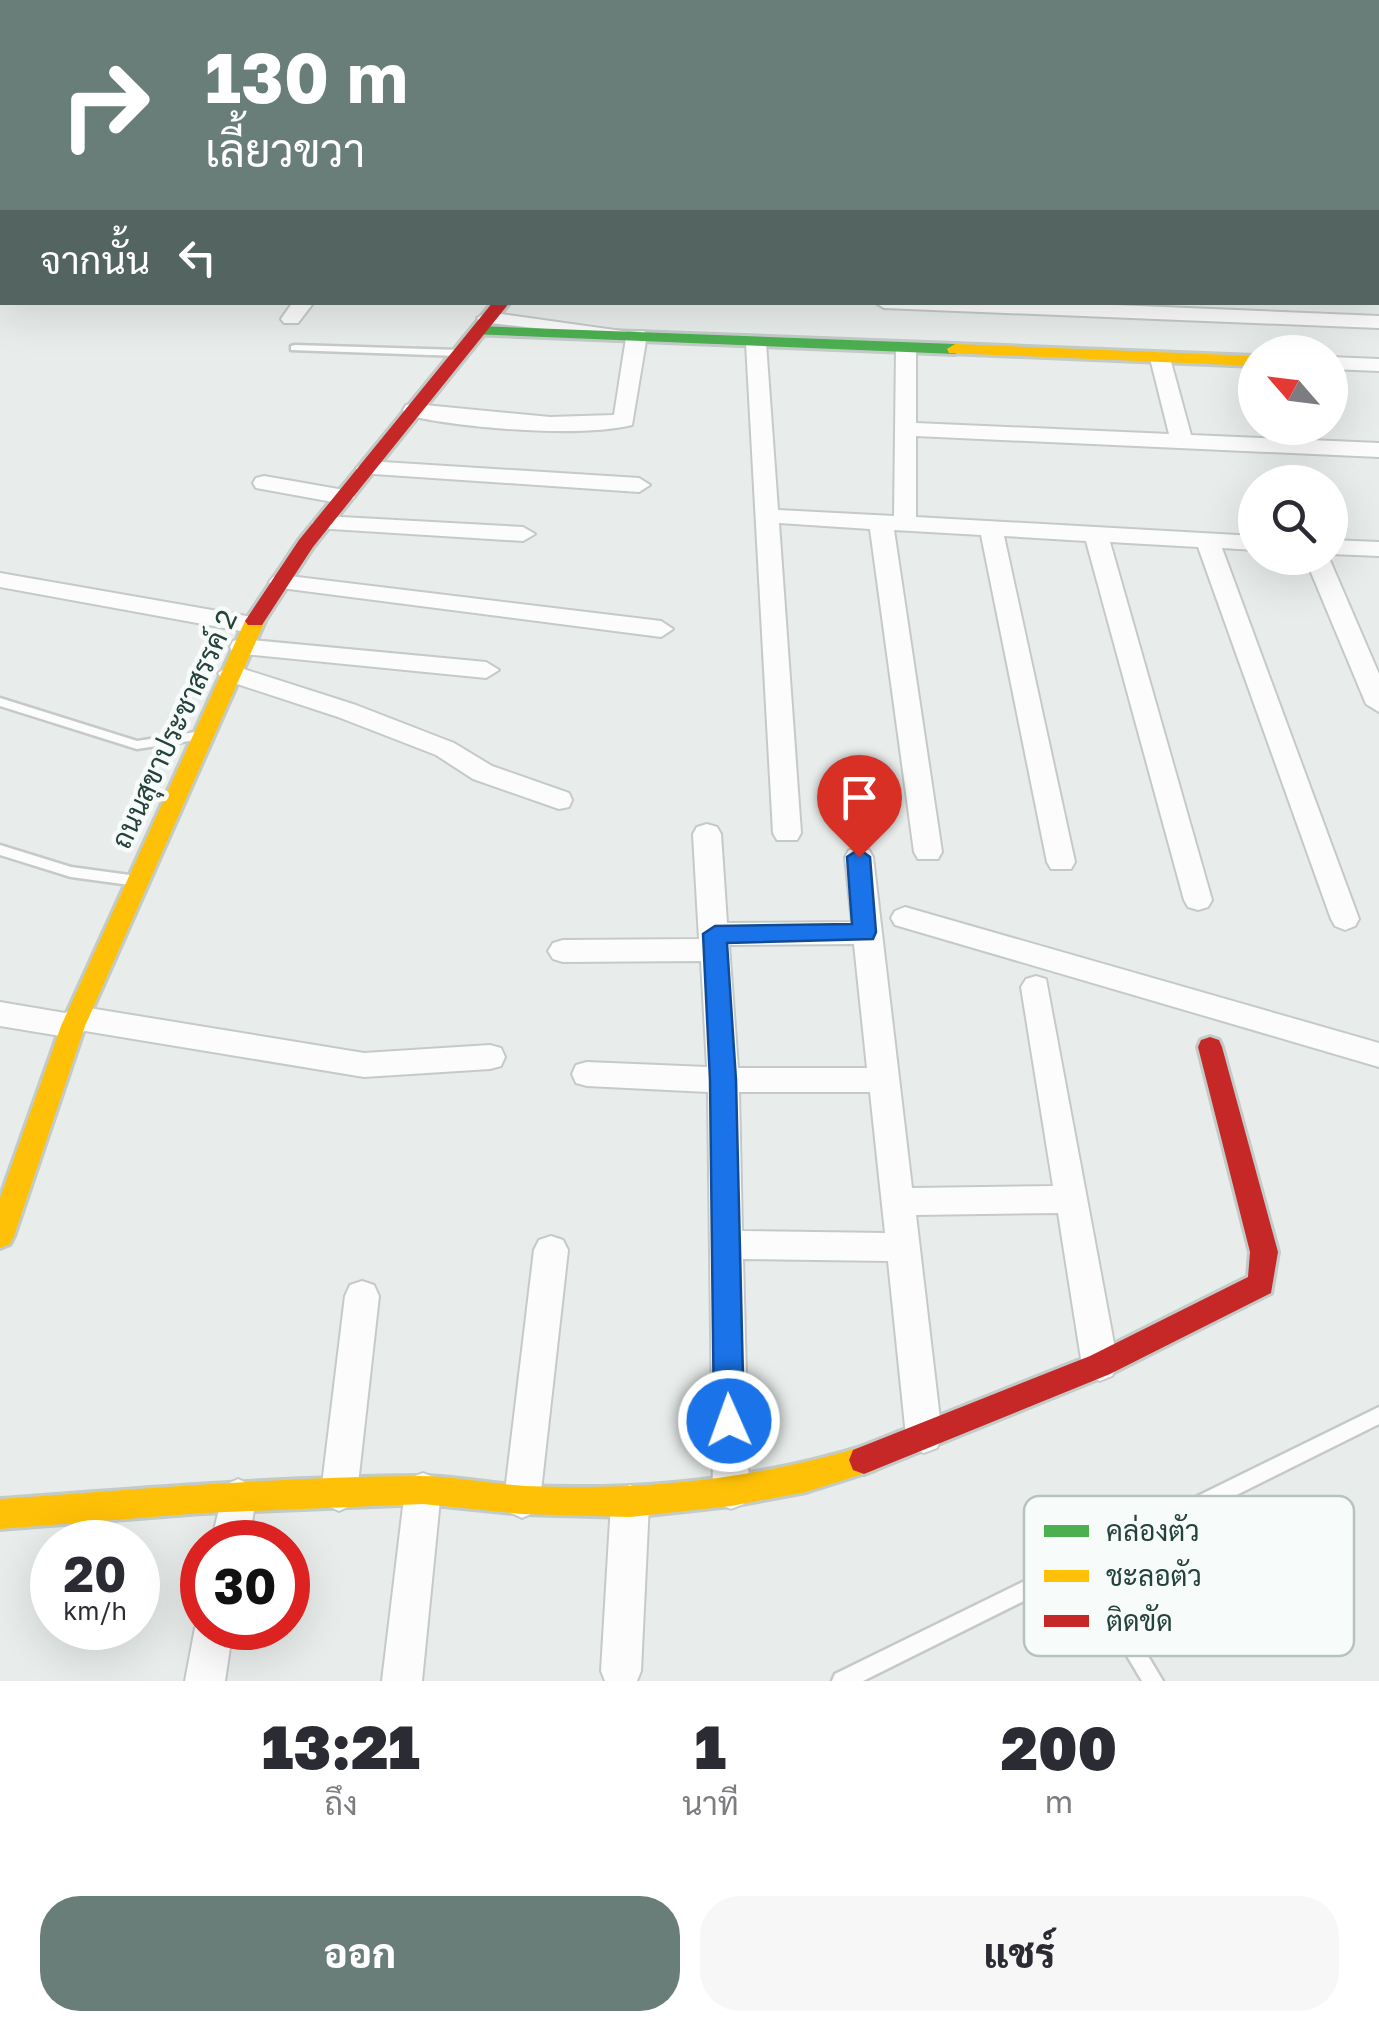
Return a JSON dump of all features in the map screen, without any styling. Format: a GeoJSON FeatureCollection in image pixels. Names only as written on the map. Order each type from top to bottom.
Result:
{"type":"FeatureCollection","features":[{"type":"Feature","properties":{"kind":"street"},"geometry":{"type":"LineString","coordinates":[[1003,305],[1363,315]]}},
{"type":"Feature","properties":{"kind":"street"},"geometry":{"type":"LineString","coordinates":[[489,317],[596,337],[628,334],[906,350],[1238,360]]}},
{"type":"Feature","properties":{"kind":"street","name":"ถนนสุขาประชาสรรค์ 2"},"geometry":{"type":"LineString","coordinates":[[0,1236],[75,1022],[247,636],[323,523],[489,317]]}},
{"type":"Feature","properties":{"kind":"street"},"geometry":{"type":"LineString","coordinates":[[414,410],[537,420],[624,420],[628,334]]}},
{"type":"Feature","properties":{"kind":"street"},"geometry":{"type":"LineString","coordinates":[[756,343],[787,834]]}},
{"type":"Feature","properties":{"kind":"street"},"geometry":{"type":"LineString","coordinates":[[906,350],[903,430],[893,523],[928,852]]}},
{"type":"Feature","properties":{"kind":"street"},"geometry":{"type":"LineString","coordinates":[[1160,358],[1182,442]]}},
{"type":"Feature","properties":{"kind":"street"},"geometry":{"type":"LineString","coordinates":[[1348,364],[1379,365]]}},
{"type":"Feature","properties":{"kind":"street"},"geometry":{"type":"LineString","coordinates":[[903,430],[1379,450]]}},
{"type":"Feature","properties":{"kind":"street"},"geometry":{"type":"LineString","coordinates":[[367,468],[640,485]]}},
{"type":"Feature","properties":{"kind":"street"},"geometry":{"type":"LineString","coordinates":[[264,484],[344,496]]}},
{"type":"Feature","properties":{"kind":"street"},"geometry":{"type":"LineString","coordinates":[[768,516],[1238,542]]}},
{"type":"Feature","properties":{"kind":"street"},"geometry":{"type":"LineString","coordinates":[[323,523],[523,534]]}},
{"type":"Feature","properties":{"kind":"street"},"geometry":{"type":"LineString","coordinates":[[991,528],[1061,862]]}},
{"type":"Feature","properties":{"kind":"street"},"geometry":{"type":"LineString","coordinates":[[1096,534],[1198,900]]}},
{"type":"Feature","properties":{"kind":"street"},"geometry":{"type":"LineString","coordinates":[[1207,540],[1345,919]]}},
{"type":"Feature","properties":{"kind":"street"},"geometry":{"type":"LineString","coordinates":[[1348,548],[1379,550]]}},
{"type":"Feature","properties":{"kind":"street"},"geometry":{"type":"LineString","coordinates":[[1324,575],[1379,704]]}},
{"type":"Feature","properties":{"kind":"street"},"geometry":{"type":"LineString","coordinates":[[0,580],[247,636],[486,670]]}},
{"type":"Feature","properties":{"kind":"street"},"geometry":{"type":"LineString","coordinates":[[281,582],[661,630]]}},
{"type":"Feature","properties":{"kind":"street"},"geometry":{"type":"LineString","coordinates":[[230,673],[446,749],[452,757],[559,800]]}},
{"type":"Feature","properties":{"kind":"street"},"geometry":{"type":"LineString","coordinates":[[707,834],[723,1080],[731,1492]]}},
{"type":"Feature","properties":{"kind":"street"},"geometry":{"type":"LineString","coordinates":[[859,857],[864,932],[924,1436]]}},
{"type":"Feature","properties":{"kind":"street"},"geometry":{"type":"LineString","coordinates":[[905,918],[1379,1055]]}},
{"type":"Feature","properties":{"kind":"street"},"geometry":{"type":"LineString","coordinates":[[562,951],[864,932]]}},
{"type":"Feature","properties":{"kind":"street"},"geometry":{"type":"LineString","coordinates":[[1036,987],[1100,1366]]}},
{"type":"Feature","properties":{"kind":"street"},"geometry":{"type":"LineString","coordinates":[[0,1014],[364,1065],[490,1057]]}},
{"type":"Feature","properties":{"kind":"street"},"geometry":{"type":"LineString","coordinates":[[0,1514],[238,1497],[424,1490],[522,1500],[630,1502],[731,1492],[806,1478],[924,1436],[1100,1366],[1261,1284],[1264,1252],[1210,1047]]}},
{"type":"Feature","properties":{"kind":"street"},"geometry":{"type":"LineString","coordinates":[[587,1074],[723,1080],[883,1080]]}},
{"type":"Feature","properties":{"kind":"street"},"geometry":{"type":"LineString","coordinates":[[896,1202],[1070,1199]]}},
{"type":"Feature","properties":{"kind":"street"},"geometry":{"type":"LineString","coordinates":[[725,1245],[900,1247]]}},
{"type":"Feature","properties":{"kind":"street"},"geometry":{"type":"LineString","coordinates":[[522,1500],[551,1250]]}},
{"type":"Feature","properties":{"kind":"street"},"geometry":{"type":"LineString","coordinates":[[339,1494],[362,1296]]}},
{"type":"Feature","properties":{"kind":"street"},"geometry":{"type":"LineString","coordinates":[[402,1681],[424,1490]]}},
{"type":"Feature","properties":{"kind":"street"},"geometry":{"type":"LineString","coordinates":[[234,1520],[238,1497]]}},
{"type":"Feature","properties":{"kind":"street"},"geometry":{"type":"LineString","coordinates":[[621,1671],[630,1502]]}},
{"type":"Feature","properties":{"kind":"street"},"geometry":{"type":"LineString","coordinates":[[205,1681],[210,1650]]}},
{"type":"Feature","properties":{"kind":"lane"},"geometry":{"type":"LineString","coordinates":[[294,348],[460,353]]}},
{"type":"Feature","properties":{"kind":"lane"},"geometry":{"type":"LineString","coordinates":[[0,702],[137,745],[203,734]]}},
{"type":"Feature","properties":{"kind":"lane"},"geometry":{"type":"LineString","coordinates":[[0,850],[70,872],[138,881]]}},
{"type":"Feature","properties":{"kind":"lane"},"geometry":{"type":"LineString","coordinates":[[1220,1496],[1379,1416]]}},
{"type":"Feature","properties":{"kind":"lane"},"geometry":{"type":"LineString","coordinates":[[842,1681],[1024,1593]]}},
{"type":"Feature","properties":{"kind":"lane"},"geometry":{"type":"LineString","coordinates":[[1138,1656],[1153,1681]]}},
{"type":"Feature","properties":{"kind":"traffic: fast"},"geometry":{"type":"LineString","coordinates":[[478,331],[955,349]]}},
{"type":"Feature","properties":{"kind":"traffic: slow"},"geometry":{"type":"LineString","coordinates":[[955,349],[1238,360]]}},
{"type":"Feature","properties":{"kind":"traffic: slow"},"geometry":{"type":"LineString","coordinates":[[0,1236],[73,1026],[255,621]]}},
{"type":"Feature","properties":{"kind":"traffic: slow"},"geometry":{"type":"LineString","coordinates":[[0,1514],[202,1499],[423,1490],[522,1500],[630,1503],[731,1492],[806,1478],[864,1460]]}},
{"type":"Feature","properties":{"kind":"traffic: jam"},"geometry":{"type":"LineString","coordinates":[[255,621],[306,544],[500,305]]}},
{"type":"Feature","properties":{"kind":"traffic: jam"},"geometry":{"type":"LineString","coordinates":[[864,1460],[1100,1365],[1261,1284],[1264,1252],[1210,1047]]}},
{"type":"Feature","properties":{"kind":"route"},"geometry":{"type":"LineString","coordinates":[[729,1421],[723,1080],[715,934],[864,932],[859,857]]}}]}
